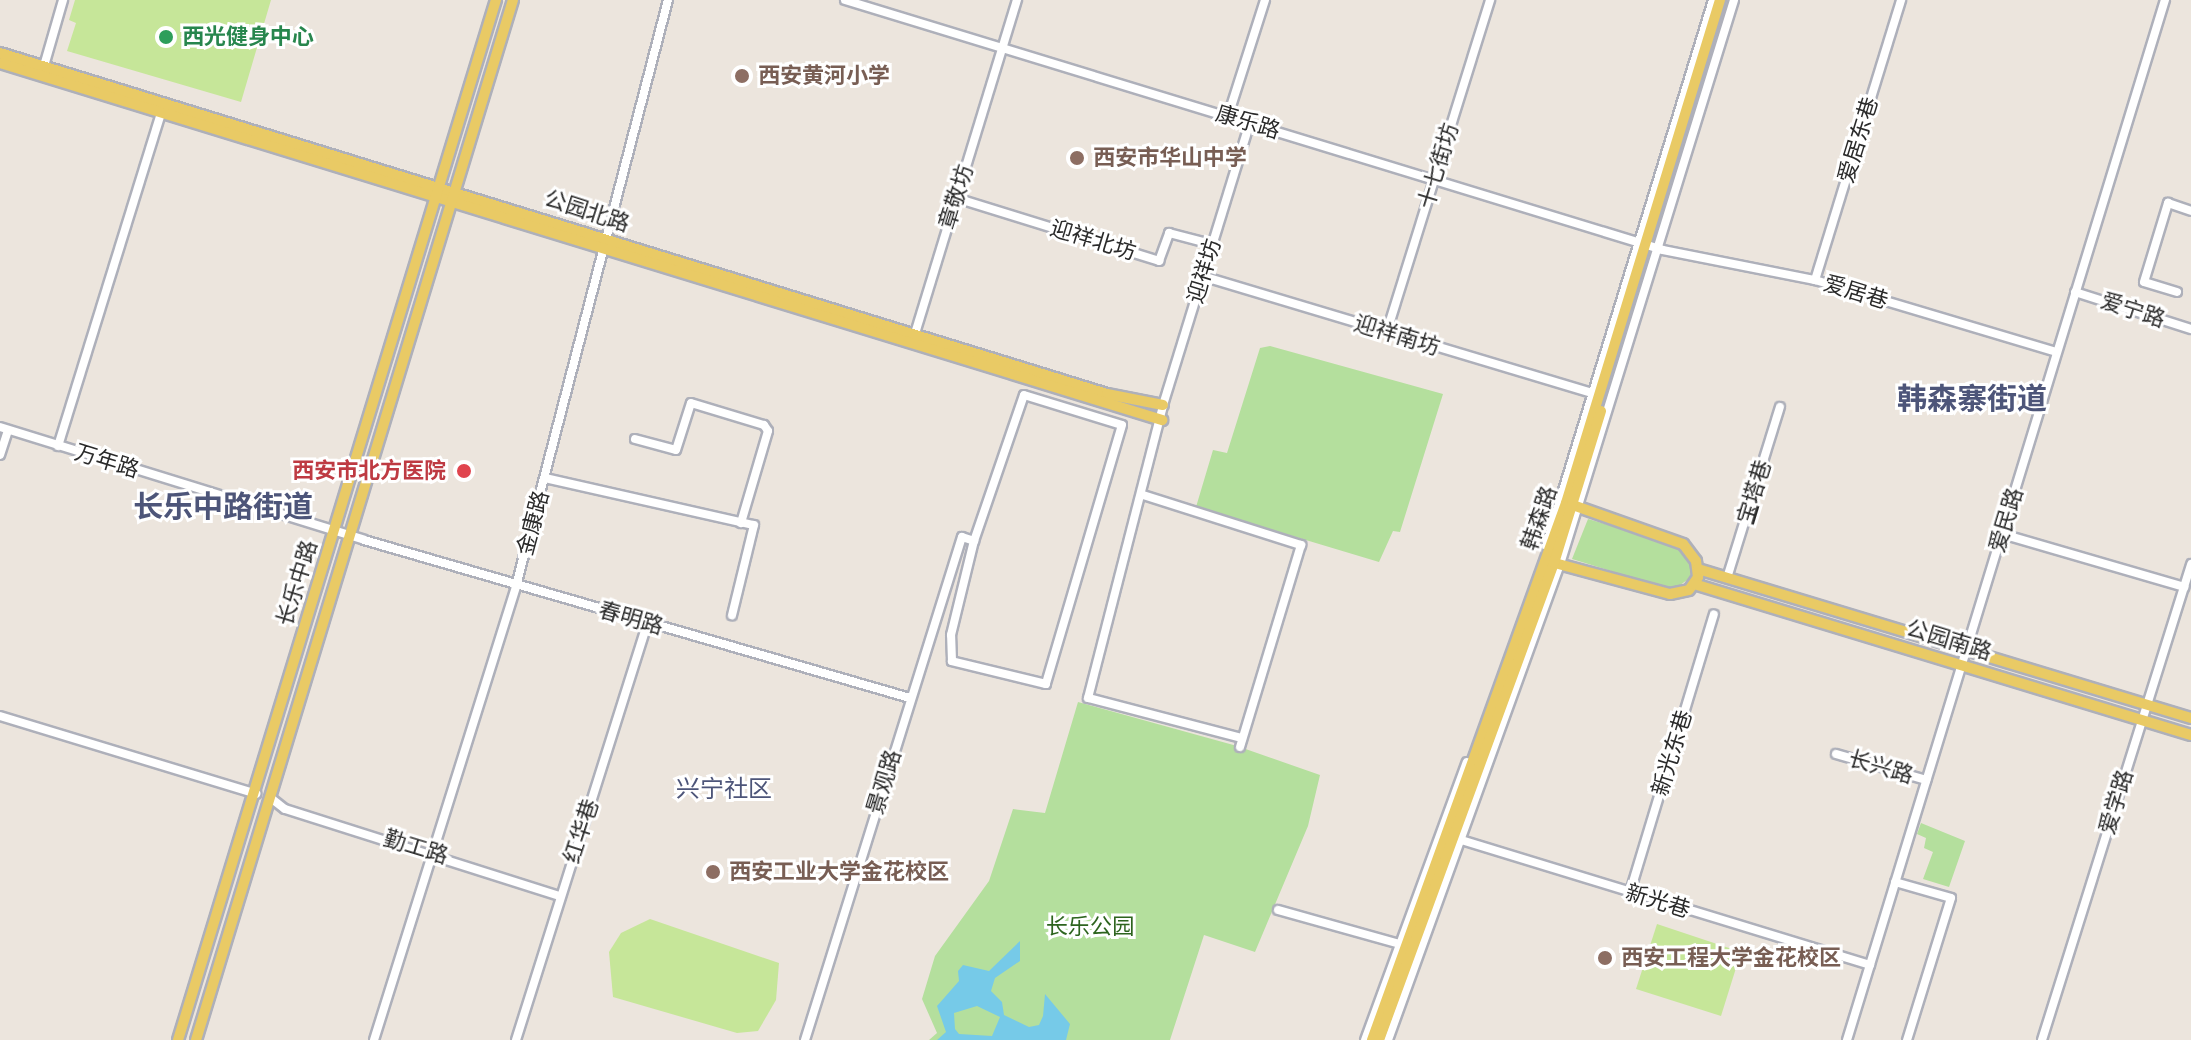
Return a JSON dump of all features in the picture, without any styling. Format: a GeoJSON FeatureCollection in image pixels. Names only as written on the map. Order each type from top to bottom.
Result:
{"type":"FeatureCollection","features":[{"type":"Feature","properties":{"kind":"main road","name":"长乐中路"},"geometry":{"type":"LineString","coordinates":[[178,1040],[256,794],[496,0]]}},
{"type":"Feature","properties":{"kind":"main road","name":"长乐中路"},"geometry":{"type":"LineString","coordinates":[[196,1040],[352,537],[513,0]]}},
{"type":"Feature","properties":{"kind":"main road","name":"韩森路"},"geometry":{"type":"LineString","coordinates":[[1379,1040],[1550,562],[1720,0]]}},
{"type":"Feature","properties":{"kind":"main road","name":"韩森路"},"geometry":{"type":"LineString","coordinates":[[1648,246],[1727,0]]}},
{"type":"Feature","properties":{"kind":"main road","name":"公园北路"},"geometry":{"type":"LineString","coordinates":[[0,53],[451,202],[606,244],[1142,404],[1163,405]]}},
{"type":"Feature","properties":{"kind":"main road","name":"公园北路"},"geometry":{"type":"LineString","coordinates":[[0,63],[455,189],[606,244],[910,347],[1162,420]]}},
{"type":"Feature","properties":{"kind":"main road"},"geometry":{"type":"LineString","coordinates":[[1550,562],[1670,594],[1694,584],[1698,569],[1683,544],[1569,504]]}},
{"type":"Feature","properties":{"kind":"main road","name":"公园南路"},"geometry":{"type":"LineString","coordinates":[[1698,569],[2191,718]]}},
{"type":"Feature","properties":{"kind":"main road","name":"公园南路"},"geometry":{"type":"LineString","coordinates":[[1694,584],[2191,735]]}},
{"type":"Feature","properties":{"kind":"main road","name":"韩森路"},"geometry":{"type":"LineString","coordinates":[[1372,1040],[1453,837]]}},
{"type":"Feature","properties":{"kind":"street"},"geometry":{"type":"LineString","coordinates":[[44,66],[63,0]]}},
{"type":"Feature","properties":{"kind":"street","name":"金康路"},"geometry":{"type":"LineString","coordinates":[[374,1040],[516,586],[668,0]]}},
{"type":"Feature","properties":{"kind":"street","name":"康乐路"},"geometry":{"type":"LineString","coordinates":[[845,0],[1648,246]]}},
{"type":"Feature","properties":{"kind":"street","name":"章敬坊"},"geometry":{"type":"LineString","coordinates":[[910,347],[1017,0]]}},
{"type":"Feature","properties":{"kind":"street"},"geometry":{"type":"LineString","coordinates":[[1228,116],[1265,0]]}},
{"type":"Feature","properties":{"kind":"street","name":"十七街坊"},"geometry":{"type":"LineString","coordinates":[[1387,331],[1490,0]]}},
{"type":"Feature","properties":{"kind":"street"},"geometry":{"type":"LineString","coordinates":[[1648,246],[1713,0]]}},
{"type":"Feature","properties":{"kind":"street"},"geometry":{"type":"LineString","coordinates":[[1569,504],[1593,393],[1734,0]]}},
{"type":"Feature","properties":{"kind":"street","name":"爱居东巷"},"geometry":{"type":"LineString","coordinates":[[1815,280],[1901,0]]}},
{"type":"Feature","properties":{"kind":"street","name":"爱民路"},"geometry":{"type":"LineString","coordinates":[[1847,1040],[2165,0]]}},
{"type":"Feature","properties":{"kind":"street"},"geometry":{"type":"LineString","coordinates":[[58,446],[163,108]]}},
{"type":"Feature","properties":{"kind":"street","name":"迎祥坊"},"geometry":{"type":"LineString","coordinates":[[1143,495],[1301,545],[1241,742],[1088,698],[1143,495],[1163,405],[1250,123]]}},
{"type":"Feature","properties":{"kind":"street","name":"迎祥北坊"},"geometry":{"type":"LineString","coordinates":[[956,198],[1159,261],[1169,233],[1211,244]]}},
{"type":"Feature","properties":{"kind":"street"},"geometry":{"type":"LineString","coordinates":[[2177,292],[2144,282],[2168,203],[2191,211]]}},
{"type":"Feature","properties":{"kind":"street","name":"爱居巷"},"geometry":{"type":"LineString","coordinates":[[1648,246],[1815,280],[2057,352]]}},
{"type":"Feature","properties":{"kind":"street","name":"迎祥南坊"},"geometry":{"type":"LineString","coordinates":[[1202,276],[1593,393]]}},
{"type":"Feature","properties":{"kind":"street","name":"爱宁路"},"geometry":{"type":"LineString","coordinates":[[2075,292],[2191,329]]}},
{"type":"Feature","properties":{"kind":"street"},"geometry":{"type":"LineString","coordinates":[[1024,395],[1122,425],[1046,684],[952,661],[951,635],[974,541],[1024,395]]}},
{"type":"Feature","properties":{"kind":"street"},"geometry":{"type":"LineString","coordinates":[[635,439],[676,450],[691,403],[764,425],[768,431],[741,523]]}},
{"type":"Feature","properties":{"kind":"street","name":"宝塔巷"},"geometry":{"type":"LineString","coordinates":[[1727,578],[1780,407]]}},
{"type":"Feature","properties":{"kind":"street"},"geometry":{"type":"LineString","coordinates":[[0,455],[4,429]]}},
{"type":"Feature","properties":{"kind":"street","name":"万年路"},"geometry":{"type":"LineString","coordinates":[[4,429],[352,537]]}},
{"type":"Feature","properties":{"kind":"street"},"geometry":{"type":"LineString","coordinates":[[545,478],[754,525],[732,615]]}},
{"type":"Feature","properties":{"kind":"street"},"geometry":{"type":"LineString","coordinates":[[2002,534],[2184,587]]}},
{"type":"Feature","properties":{"kind":"street","name":"春明路"},"geometry":{"type":"LineString","coordinates":[[352,537],[910,698]]}},
{"type":"Feature","properties":{"kind":"street","name":"景观路"},"geometry":{"type":"LineString","coordinates":[[805,1040],[962,537],[974,541]]}},
{"type":"Feature","properties":{"kind":"street"},"geometry":{"type":"LineString","coordinates":[[1365,1040],[1550,562]]}},
{"type":"Feature","properties":{"kind":"street","name":"爱学路"},"geometry":{"type":"LineString","coordinates":[[2042,1040],[2191,564]]}},
{"type":"Feature","properties":{"kind":"street","name":"新光东巷"},"geometry":{"type":"LineString","coordinates":[[1630,892],[1714,614]]}},
{"type":"Feature","properties":{"kind":"street","name":"红华巷"},"geometry":{"type":"LineString","coordinates":[[516,1040],[648,622]]}},
{"type":"Feature","properties":{"kind":"street"},"geometry":{"type":"LineString","coordinates":[[0,716],[256,794]]}},
{"type":"Feature","properties":{"kind":"street","name":"长兴路"},"geometry":{"type":"LineString","coordinates":[[1836,754],[1926,780]]}},
{"type":"Feature","properties":{"kind":"street","name":"勤工路"},"geometry":{"type":"LineString","coordinates":[[272,799],[285,809],[433,852],[560,896]]}},
{"type":"Feature","properties":{"kind":"street"},"geometry":{"type":"LineString","coordinates":[[1388,1040],[1453,837]]}},
{"type":"Feature","properties":{"kind":"street","name":"新光巷"},"geometry":{"type":"LineString","coordinates":[[1453,837],[1870,965]]}},
{"type":"Feature","properties":{"kind":"street"},"geometry":{"type":"LineString","coordinates":[[1895,882],[1951,898],[1907,1040]]}},
{"type":"Feature","properties":{"kind":"street"},"geometry":{"type":"LineString","coordinates":[[1278,910],[1400,944]]}},
{"type":"Feature","properties":{"kind":"green space","name":"西光健身中心"},"geometry":{"type":"Polygon","coordinates":[[[75,0],[271,0],[241,102],[67,51],[76,23],[69,20],[75,0]]]}},
{"type":"Feature","properties":{"kind":"green space"},"geometry":{"type":"Polygon","coordinates":[[[1270,346],[1443,394],[1400,532],[1393,531],[1379,562],[1196,507],[1213,450],[1227,453],[1260,348],[1270,346]]]}},
{"type":"Feature","properties":{"kind":"green space"},"geometry":{"type":"Polygon","coordinates":[[[1588,519],[1675,544],[1690,560],[1690,578],[1673,590],[1572,559],[1588,519]]]}},
{"type":"Feature","properties":{"kind":"green space","name":"长乐公园"},"geometry":{"type":"Polygon","coordinates":[[[1078,702],[1237,746],[1320,775],[1308,826],[1255,952],[1204,935],[1170,1040],[929,1040],[937,1033],[922,999],[935,956],[989,881],[1013,809],[1045,813],[1078,702]]]}},
{"type":"Feature","properties":{"kind":"green space"},"geometry":{"type":"Polygon","coordinates":[[[1921,823],[1965,841],[1949,887],[1923,879],[1933,852],[1924,848],[1926,838],[1917,834],[1921,823]]]}},
{"type":"Feature","properties":{"kind":"green space"},"geometry":{"type":"Polygon","coordinates":[[[650,919],[779,963],[776,1000],[758,1031],[737,1033],[613,997],[609,952],[621,933],[650,919]]]}},
{"type":"Feature","properties":{"kind":"green space"},"geometry":{"type":"Polygon","coordinates":[[[1657,924],[1741,952],[1721,1016],[1636,989],[1657,924]]]}},
{"type":"Feature","properties":{"kind":"water"},"geometry":{"type":"Polygon","coordinates":[[[1020,941],[1020,961],[995,978],[991,991],[1002,1002],[1004,1015],[1029,1027],[1039,1025],[1045,994],[1070,1024],[1066,1040],[937,1040],[946,1032],[937,1006],[959,981],[958,971],[963,965],[989,971],[1020,941]],[[977,1006],[954,1013],[955,1029],[959,1034],[992,1036],[1000,1017],[977,1006]]]}},
{"type":"Feature","properties":{"kind":"place","name":"西光健身中心"},"geometry":{"type":"Point","coordinates":[166,37]}},
{"type":"Feature","properties":{"kind":"place","name":"西安黄河小学"},"geometry":{"type":"Point","coordinates":[742,76]}},
{"type":"Feature","properties":{"kind":"place","name":"西安市华山中学"},"geometry":{"type":"Point","coordinates":[1077,158]}},
{"type":"Feature","properties":{"kind":"place","name":"西安市北方医院"},"geometry":{"type":"Point","coordinates":[464,471]}},
{"type":"Feature","properties":{"kind":"place","name":"西安工业大学金花校区"},"geometry":{"type":"Point","coordinates":[713,872]}},
{"type":"Feature","properties":{"kind":"place","name":"西安工程大学金花校区"},"geometry":{"type":"Point","coordinates":[1605,958]}},
{"type":"Feature","properties":{"kind":"district","name":"韩森寨街道"},"geometry":{"type":"Point","coordinates":[1972,399]}},
{"type":"Feature","properties":{"kind":"district","name":"长乐中路街道"},"geometry":{"type":"Point","coordinates":[223,507]}},
{"type":"Feature","properties":{"kind":"district","name":"兴宁社区"},"geometry":{"type":"Point","coordinates":[724,789]}}]}
